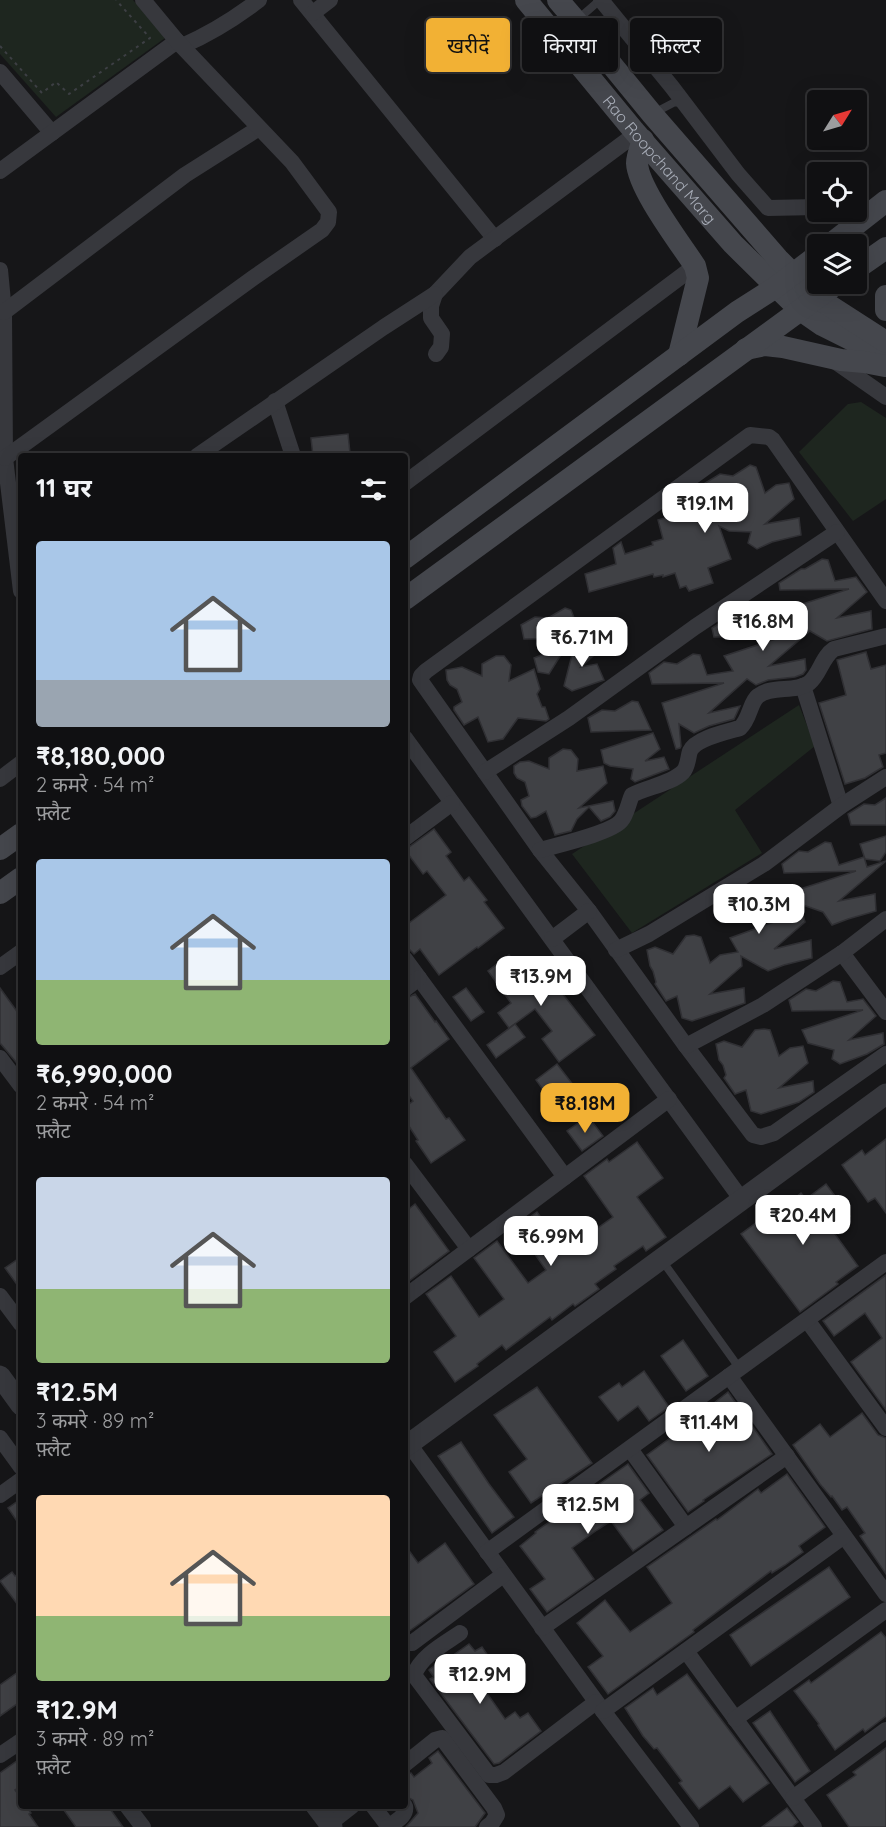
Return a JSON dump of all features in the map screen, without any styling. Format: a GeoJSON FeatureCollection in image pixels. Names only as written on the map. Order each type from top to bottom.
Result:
{"type":"FeatureCollection","features":[{"type":"Feature","properties":{"kind":"main road","name":"Rao Roopchand Marg"},"geometry":{"type":"LineString","coordinates":[[526,0],[733,244],[785,280]]}},
{"type":"Feature","properties":{"kind":"main road","name":"Rao Roopchand Marg"},"geometry":{"type":"LineString","coordinates":[[558,0],[573,18]]}},
{"type":"Feature","properties":{"kind":"main road","name":"Rao Roopchand Marg"},"geometry":{"type":"LineString","coordinates":[[618,72],[751,230],[785,280]]}},
{"type":"Feature","properties":{"kind":"main road"},"geometry":{"type":"LineString","coordinates":[[640,137],[637,161],[639,173],[647,191],[695,266],[698,278],[679,355]]}},
{"type":"Feature","properties":{"kind":"main road"},"geometry":{"type":"LineString","coordinates":[[842,234],[871,208]]}},
{"type":"Feature","properties":{"kind":"main road"},"geometry":{"type":"LineString","coordinates":[[867,261],[886,248]]}},
{"type":"Feature","properties":{"kind":"main road"},"geometry":{"type":"LineString","coordinates":[[408,556],[737,312],[807,263]]}},
{"type":"Feature","properties":{"kind":"main road"},"geometry":{"type":"LineString","coordinates":[[785,280],[808,303],[822,326],[852,340],[886,364]]}},
{"type":"Feature","properties":{"kind":"main road"},"geometry":{"type":"LineString","coordinates":[[408,597],[821,294]]}},
{"type":"Feature","properties":{"kind":"main road"},"geometry":{"type":"LineString","coordinates":[[886,296],[886,310]]}},
{"type":"Feature","properties":{"kind":"main road"},"geometry":{"type":"LineString","coordinates":[[808,303],[886,342]]}},
{"type":"Feature","properties":{"kind":"main road"},"geometry":{"type":"LineString","coordinates":[[744,350],[765,345],[830,358],[886,364]]}},
{"type":"Feature","properties":{"kind":"main road"},"geometry":{"type":"LineString","coordinates":[[0,849],[18,836]]}},
{"type":"Feature","properties":{"kind":"main road"},"geometry":{"type":"LineString","coordinates":[[0,893],[18,880]]}},
{"type":"Feature","properties":{"kind":"street"},"geometry":{"type":"LineString","coordinates":[[4,458],[322,230],[328,222],[329,212],[325,205],[292,162],[180,43],[143,0]]}},
{"type":"Feature","properties":{"kind":"street"},"geometry":{"type":"LineString","coordinates":[[0,171],[180,43],[205,36],[228,23],[259,0]]}},
{"type":"Feature","properties":{"kind":"street"},"geometry":{"type":"LineString","coordinates":[[301,0],[495,239]]}},
{"type":"Feature","properties":{"kind":"street"},"geometry":{"type":"LineString","coordinates":[[313,13],[330,0]]}},
{"type":"Feature","properties":{"kind":"street"},"geometry":{"type":"LineString","coordinates":[[601,0],[738,174],[768,208],[807,207]]}},
{"type":"Feature","properties":{"kind":"street"},"geometry":{"type":"LineString","coordinates":[[0,72],[52,133]]}},
{"type":"Feature","properties":{"kind":"street"},"geometry":{"type":"LineString","coordinates":[[4,312],[184,175],[259,128]]}},
{"type":"Feature","properties":{"kind":"street"},"geometry":{"type":"LineString","coordinates":[[201,453],[435,294],[470,256],[640,137]]}},
{"type":"Feature","properties":{"kind":"street"},"geometry":{"type":"LineString","coordinates":[[408,481],[695,266]]}},
{"type":"Feature","properties":{"kind":"street"},"geometry":{"type":"LineString","coordinates":[[0,270],[4,312],[4,458],[18,566]]}},
{"type":"Feature","properties":{"kind":"street"},"geometry":{"type":"LineString","coordinates":[[435,294],[430,318],[442,334],[441,347],[436,354]]}},
{"type":"Feature","properties":{"kind":"street"},"geometry":{"type":"LineString","coordinates":[[830,358],[886,397]]}},
{"type":"Feature","properties":{"kind":"street"},"geometry":{"type":"LineString","coordinates":[[275,401],[292,453]]}},
{"type":"Feature","properties":{"kind":"street"},"geometry":{"type":"LineString","coordinates":[[886,601],[772,440],[769,437],[750,435],[422,675],[420,680],[540,850],[589,911],[686,1046],[753,1134],[761,1137],[774,1133],[886,1054]]}},
{"type":"Feature","properties":{"kind":"street"},"geometry":{"type":"LineString","coordinates":[[485,772],[569,718],[695,627],[837,532]]}},
{"type":"Feature","properties":{"kind":"street"},"geometry":{"type":"LineString","coordinates":[[540,850],[619,824],[626,815],[632,795],[681,774],[693,745],[699,741],[740,728],[745,724],[758,696],[766,692],[803,686],[810,682],[829,652],[834,649],[886,636]]}},
{"type":"Feature","properties":{"kind":"street"},"geometry":{"type":"LineString","coordinates":[[803,686],[841,806]]}},
{"type":"Feature","properties":{"kind":"street"},"geometry":{"type":"LineString","coordinates":[[408,742],[742,1200]]}},
{"type":"Feature","properties":{"kind":"street"},"geometry":{"type":"LineString","coordinates":[[0,779],[18,765]]}},
{"type":"Feature","properties":{"kind":"street"},"geometry":{"type":"LineString","coordinates":[[616,950],[649,934],[764,864],[841,806],[886,777]]}},
{"type":"Feature","properties":{"kind":"street"},"geometry":{"type":"LineString","coordinates":[[408,836],[452,803]]}},
{"type":"Feature","properties":{"kind":"street"},"geometry":{"type":"LineString","coordinates":[[552,939],[589,911]]}},
{"type":"Feature","properties":{"kind":"street"},"geometry":{"type":"LineString","coordinates":[[686,1046],[763,1005],[842,953],[886,918]]}},
{"type":"Feature","properties":{"kind":"street"},"geometry":{"type":"LineString","coordinates":[[842,953],[886,1012]]}},
{"type":"Feature","properties":{"kind":"street"},"geometry":{"type":"LineString","coordinates":[[0,967],[18,954]]}},
{"type":"Feature","properties":{"kind":"street"},"geometry":{"type":"LineString","coordinates":[[408,963],[565,1177]]}},
{"type":"Feature","properties":{"kind":"street"},"geometry":{"type":"LineString","coordinates":[[408,987],[419,978]]}},
{"type":"Feature","properties":{"kind":"street"},"geometry":{"type":"LineString","coordinates":[[0,1058],[18,1082]]}},
{"type":"Feature","properties":{"kind":"street"},"geometry":{"type":"LineString","coordinates":[[408,1445],[886,1094]]}},
{"type":"Feature","properties":{"kind":"street"},"geometry":{"type":"LineString","coordinates":[[408,1295],[669,1099]]}},
{"type":"Feature","properties":{"kind":"street"},"geometry":{"type":"LineString","coordinates":[[408,1168],[468,1250]]}},
{"type":"Feature","properties":{"kind":"street"},"geometry":{"type":"LineString","coordinates":[[487,1552],[886,1263]]}},
{"type":"Feature","properties":{"kind":"street"},"geometry":{"type":"LineString","coordinates":[[0,1296],[18,1320]]}},
{"type":"Feature","properties":{"kind":"street"},"geometry":{"type":"LineString","coordinates":[[807,1320],[886,1428]]}},
{"type":"Feature","properties":{"kind":"street"},"geometry":{"type":"LineString","coordinates":[[735,1372],[787,1456],[886,1594]]}},
{"type":"Feature","properties":{"kind":"street"},"geometry":{"type":"LineString","coordinates":[[0,1376],[18,1401]]}},
{"type":"Feature","properties":{"kind":"street"},"geometry":{"type":"LineString","coordinates":[[0,1438],[18,1463]]}},
{"type":"Feature","properties":{"kind":"street"},"geometry":{"type":"LineString","coordinates":[[408,1447],[689,1826]]}},
{"type":"Feature","properties":{"kind":"street"},"geometry":{"type":"LineString","coordinates":[[630,1449],[687,1527]]}},
{"type":"Feature","properties":{"kind":"street"},"geometry":{"type":"LineString","coordinates":[[542,1628],[787,1456]]}},
{"type":"Feature","properties":{"kind":"street"},"geometry":{"type":"LineString","coordinates":[[0,1495],[18,1482]]}},
{"type":"Feature","properties":{"kind":"street"},"geometry":{"type":"LineString","coordinates":[[460,1632],[428,1657],[414,1675],[489,1775],[495,1775],[504,1772],[686,1651],[844,1536]]}},
{"type":"Feature","properties":{"kind":"street"},"geometry":{"type":"LineString","coordinates":[[408,1643],[412,1643],[503,1575]]}},
{"type":"Feature","properties":{"kind":"street"},"geometry":{"type":"LineString","coordinates":[[735,1719],[886,1610]]}},
{"type":"Feature","properties":{"kind":"street"},"geometry":{"type":"LineString","coordinates":[[686,1651],[814,1827]]}},
{"type":"Feature","properties":{"kind":"street"},"geometry":{"type":"LineString","coordinates":[[793,1798],[886,1730]]}},
{"type":"Feature","properties":{"kind":"street"},"geometry":{"type":"LineString","coordinates":[[408,1762],[435,1740],[442,1738],[494,1808],[497,1815],[487,1827]]}},
{"type":"Feature","properties":{"kind":"street"},"geometry":{"type":"LineString","coordinates":[[0,1755],[18,1743]]}},
{"type":"Feature","properties":{"kind":"street"},"geometry":{"type":"LineString","coordinates":[[129,1809],[143,1827]]}},
{"type":"Feature","properties":{"kind":"street"},"geometry":{"type":"LineString","coordinates":[[318,1809],[331,1825],[349,1809]]}},
{"type":"Feature","properties":{"kind":"street"},"geometry":{"type":"LineString","coordinates":[[375,1809],[388,1827],[404,1815],[405,1809]]}},
{"type":"Feature","properties":{"kind":"lane"},"geometry":{"type":"LineString","coordinates":[[580,18],[601,0]]}},
{"type":"Feature","properties":{"kind":"lane"},"geometry":{"type":"LineString","coordinates":[[652,114],[675,102],[684,104]]}},
{"type":"Feature","properties":{"kind":"lane"},"geometry":{"type":"LineString","coordinates":[[661,1259],[735,1372]]}},
{"type":"Feature","properties":{"kind":"path"},"geometry":{"type":"LineString","coordinates":[[0,46],[42,93],[57,82],[69,94],[150,38],[116,0]]}},
{"type":"Feature","properties":{"kind":"shaded area"},"geometry":{"type":"Polygon","coordinates":[[[0,0],[133,0],[165,38],[56,117],[0,54],[0,0]]]}},
{"type":"Feature","properties":{"kind":"shaded area"},"geometry":{"type":"Polygon","coordinates":[[[861,402],[886,418],[886,499],[853,521],[799,452],[848,404],[861,402]]]}},
{"type":"Feature","properties":{"kind":"shaded area"},"geometry":{"type":"Polygon","coordinates":[[[799,705],[815,746],[735,810],[762,853],[632,933],[572,854],[799,705]]]}},
{"type":"Feature","properties":{"kind":"building"},"geometry":{"type":"Polygon","coordinates":[[[348,434],[350,453],[313,453],[311,438],[348,434]]]}},
{"type":"Feature","properties":{"kind":"building"},"geometry":{"type":"Polygon","coordinates":[[[750,465],[756,467],[765,493],[776,485],[789,483],[794,499],[765,524],[799,518],[801,535],[772,542],[757,549],[748,543],[751,532],[729,531],[719,526],[731,559],[708,568],[713,583],[689,591],[686,586],[680,588],[675,573],[663,577],[663,575],[654,577],[653,574],[589,592],[585,574],[616,564],[613,548],[621,542],[625,554],[653,545],[652,542],[663,539],[658,520],[710,505],[705,483],[720,474],[733,476],[750,465]]]}},
{"type":"Feature","properties":{"kind":"building"},"geometry":{"type":"Polygon","coordinates":[[[822,559],[828,560],[835,581],[856,577],[867,592],[837,618],[871,611],[872,629],[827,641],[810,631],[769,666],[805,659],[806,670],[803,674],[768,680],[756,685],[747,679],[709,713],[740,706],[734,719],[694,733],[679,724],[681,746],[676,749],[662,703],[724,683],[652,684],[649,673],[664,662],[677,664],[693,654],[700,655],[707,675],[733,671],[724,656],[788,635],[786,625],[797,624],[793,622],[790,608],[849,589],[780,590],[779,583],[822,559]]]}},
{"type":"Feature","properties":{"kind":"building"},"geometry":{"type":"Polygon","coordinates":[[[756,607],[762,608],[772,636],[714,637],[712,628],[731,616],[739,617],[756,607]]]}},
{"type":"Feature","properties":{"kind":"building"},"geometry":{"type":"Polygon","coordinates":[[[565,608],[571,610],[578,628],[572,638],[524,639],[521,625],[535,617],[548,618],[565,608]]]}},
{"type":"Feature","properties":{"kind":"building"},"geometry":{"type":"Polygon","coordinates":[[[585,639],[593,656],[581,667],[597,664],[604,680],[572,691],[564,686],[575,643],[585,639]]]}},
{"type":"Feature","properties":{"kind":"building"},"geometry":{"type":"Polygon","coordinates":[[[567,645],[549,674],[538,672],[534,658],[567,645]]]}},
{"type":"Feature","properties":{"kind":"building"},"geometry":{"type":"Polygon","coordinates":[[[866,652],[871,669],[886,665],[886,753],[879,755],[883,767],[865,778],[845,784],[819,703],[846,695],[837,660],[866,652]]]}},
{"type":"Feature","properties":{"kind":"building"},"geometry":{"type":"Polygon","coordinates":[[[496,656],[504,656],[511,665],[509,681],[534,669],[540,689],[537,694],[549,719],[546,721],[518,718],[503,739],[488,742],[478,717],[464,725],[454,710],[454,707],[462,702],[457,689],[447,680],[446,670],[462,667],[482,676],[482,664],[496,656]]]}},
{"type":"Feature","properties":{"kind":"building"},"geometry":{"type":"Polygon","coordinates":[[[632,701],[638,702],[651,730],[591,732],[588,718],[602,710],[615,711],[632,701]]]}},
{"type":"Feature","properties":{"kind":"building"},"geometry":{"type":"Polygon","coordinates":[[[653,733],[660,749],[645,761],[664,757],[669,769],[635,782],[631,779],[633,769],[604,763],[601,750],[653,733]]]}},
{"type":"Feature","properties":{"kind":"building"},"geometry":{"type":"Polygon","coordinates":[[[563,749],[571,750],[578,759],[577,771],[603,766],[607,783],[579,808],[613,801],[615,811],[610,817],[601,821],[589,807],[577,819],[571,831],[555,835],[546,811],[531,818],[522,806],[521,800],[529,796],[525,782],[517,778],[514,773],[514,766],[520,762],[529,761],[549,769],[549,758],[563,749]]]}},
{"type":"Feature","properties":{"kind":"building"},"geometry":{"type":"Polygon","coordinates":[[[886,798],[886,825],[851,825],[848,814],[864,804],[875,805],[886,798]]]}},
{"type":"Feature","properties":{"kind":"building"},"geometry":{"type":"Polygon","coordinates":[[[434,829],[451,852],[446,856],[464,881],[469,877],[487,900],[484,902],[504,928],[439,975],[420,949],[414,954],[408,950],[408,924],[446,895],[427,871],[423,874],[408,854],[408,848],[434,829]]]}},
{"type":"Feature","properties":{"kind":"building"},"geometry":{"type":"Polygon","coordinates":[[[886,836],[886,852],[880,861],[865,859],[860,844],[886,836]]]}},
{"type":"Feature","properties":{"kind":"building"},"geometry":{"type":"Polygon","coordinates":[[[825,842],[831,843],[839,865],[864,857],[867,867],[886,861],[839,901],[875,894],[876,911],[832,925],[823,912],[800,904],[805,922],[774,949],[811,940],[812,958],[768,971],[741,956],[742,966],[710,994],[744,988],[745,1003],[692,1021],[682,1018],[677,996],[666,1001],[655,984],[647,950],[655,947],[673,954],[686,936],[694,935],[701,937],[710,963],[720,955],[738,952],[730,938],[785,918],[719,919],[717,905],[731,897],[744,898],[761,888],[767,890],[776,914],[798,902],[794,891],[856,871],[784,873],[782,864],[799,851],[808,852],[825,842]]]}},
{"type":"Feature","properties":{"kind":"building"},"geometry":{"type":"Polygon","coordinates":[[[509,955],[529,981],[544,970],[595,1035],[559,1062],[542,1039],[552,1031],[535,1009],[509,1028],[498,1013],[511,1003],[488,971],[509,955]]]}},
{"type":"Feature","properties":{"kind":"building"},"geometry":{"type":"Polygon","coordinates":[[[833,981],[840,982],[847,1002],[863,999],[876,1016],[849,1040],[883,1033],[884,1044],[867,1054],[840,1064],[832,1059],[834,1050],[808,1043],[802,1030],[863,1010],[792,1011],[789,1000],[806,989],[816,991],[833,981]]]}},
{"type":"Feature","properties":{"kind":"building"},"geometry":{"type":"Polygon","coordinates":[[[0,988],[18,1013],[18,1064],[0,1043],[0,988]]]}},
{"type":"Feature","properties":{"kind":"building"},"geometry":{"type":"Polygon","coordinates":[[[466,988],[484,1012],[471,1021],[453,997],[466,988]]]}},
{"type":"Feature","properties":{"kind":"building"},"geometry":{"type":"Polygon","coordinates":[[[415,994],[449,1039],[411,1068],[446,1119],[449,1118],[465,1140],[431,1163],[408,1125],[408,1105],[413,1101],[408,1094],[408,998],[415,994]]]}},
{"type":"Feature","properties":{"kind":"building"},"geometry":{"type":"Polygon","coordinates":[[[515,1024],[525,1037],[496,1058],[487,1045],[515,1024]]]}},
{"type":"Feature","properties":{"kind":"building"},"geometry":{"type":"Polygon","coordinates":[[[755,1030],[770,1030],[779,1056],[790,1048],[803,1046],[808,1063],[779,1088],[813,1081],[814,1092],[799,1102],[761,1114],[751,1111],[746,1090],[735,1094],[724,1078],[726,1075],[719,1060],[716,1044],[724,1041],[742,1047],[755,1030]]]}},
{"type":"Feature","properties":{"kind":"building"},"geometry":{"type":"Polygon","coordinates":[[[557,1064],[574,1086],[552,1102],[536,1080],[557,1064]]]}},
{"type":"Feature","properties":{"kind":"building"},"geometry":{"type":"Polygon","coordinates":[[[603,1085],[610,1094],[593,1107],[586,1097],[603,1085]]]}},
{"type":"Feature","properties":{"kind":"building"},"geometry":{"type":"Polygon","coordinates":[[[588,1116],[603,1136],[582,1151],[567,1131],[588,1116]]]}},
{"type":"Feature","properties":{"kind":"building"},"geometry":{"type":"Polygon","coordinates":[[[886,1139],[886,1213],[875,1198],[868,1202],[842,1165],[862,1150],[865,1155],[886,1139]]]}},
{"type":"Feature","properties":{"kind":"building"},"geometry":{"type":"Polygon","coordinates":[[[637,1142],[663,1178],[637,1197],[666,1237],[646,1251],[643,1246],[614,1266],[616,1269],[595,1284],[599,1289],[552,1320],[550,1317],[506,1350],[502,1345],[455,1382],[434,1352],[456,1336],[426,1294],[451,1276],[479,1317],[504,1299],[474,1258],[497,1241],[528,1283],[546,1270],[516,1227],[537,1212],[565,1251],[613,1217],[584,1176],[607,1159],[609,1162],[637,1142]]]}},
{"type":"Feature","properties":{"kind":"building"},"geometry":{"type":"Polygon","coordinates":[[[826,1184],[850,1216],[832,1230],[858,1266],[800,1312],[741,1234],[780,1205],[782,1208],[801,1193],[806,1199],[826,1184]]]}},
{"type":"Feature","properties":{"kind":"building"},"geometry":{"type":"Polygon","coordinates":[[[415,1204],[449,1251],[408,1282],[408,1210],[415,1204]]]}},
{"type":"Feature","properties":{"kind":"building"},"geometry":{"type":"Polygon","coordinates":[[[18,1259],[18,1286],[5,1268],[18,1259]]]}},
{"type":"Feature","properties":{"kind":"building"},"geometry":{"type":"Polygon","coordinates":[[[886,1275],[886,1410],[851,1362],[882,1338],[865,1313],[834,1336],[823,1321],[886,1275]]]}},
{"type":"Feature","properties":{"kind":"building"},"geometry":{"type":"Polygon","coordinates":[[[683,1340],[708,1376],[686,1391],[661,1356],[683,1340]]]}},
{"type":"Feature","properties":{"kind":"building"},"geometry":{"type":"Polygon","coordinates":[[[644,1371],[669,1407],[649,1421],[638,1406],[618,1421],[599,1397],[619,1383],[622,1387],[644,1371]]]}},
{"type":"Feature","properties":{"kind":"building"},"geometry":{"type":"Polygon","coordinates":[[[537,1387],[592,1463],[531,1503],[509,1472],[527,1459],[494,1415],[537,1387]]]}},
{"type":"Feature","properties":{"kind":"building"},"geometry":{"type":"Polygon","coordinates":[[[728,1392],[772,1454],[688,1512],[647,1455],[728,1392]]]}},
{"type":"Feature","properties":{"kind":"building"},"geometry":{"type":"Polygon","coordinates":[[[862,1413],[878,1435],[886,1438],[886,1574],[860,1536],[865,1533],[847,1507],[842,1510],[820,1484],[793,1445],[820,1424],[830,1437],[862,1413]]]}},
{"type":"Feature","properties":{"kind":"building"},"geometry":{"type":"Polygon","coordinates":[[[461,1442],[514,1517],[492,1533],[438,1456],[461,1442]]]}},
{"type":"Feature","properties":{"kind":"building"},"geometry":{"type":"Polygon","coordinates":[[[628,1464],[649,1493],[640,1500],[663,1530],[633,1551],[611,1521],[597,1530],[572,1548],[594,1579],[547,1612],[530,1589],[545,1579],[520,1546],[535,1532],[628,1464]]]}},
{"type":"Feature","properties":{"kind":"building"},"geometry":{"type":"Polygon","coordinates":[[[787,1474],[825,1527],[799,1546],[803,1552],[772,1573],[771,1571],[693,1630],[694,1632],[608,1694],[588,1667],[603,1656],[577,1623],[605,1600],[630,1632],[672,1603],[647,1567],[758,1489],[761,1493],[787,1474]]]}},
{"type":"Feature","properties":{"kind":"building"},"geometry":{"type":"Polygon","coordinates":[[[18,1501],[18,1523],[8,1508],[18,1501]]]}},
{"type":"Feature","properties":{"kind":"building"},"geometry":{"type":"Polygon","coordinates":[[[445,1543],[474,1584],[408,1632],[408,1549],[418,1563],[445,1543]]]}},
{"type":"Feature","properties":{"kind":"building"},"geometry":{"type":"Polygon","coordinates":[[[829,1567],[850,1597],[751,1666],[730,1635],[829,1567]]]}},
{"type":"Feature","properties":{"kind":"building"},"geometry":{"type":"Polygon","coordinates":[[[12,1572],[15,1576],[18,1574],[18,1605],[0,1581],[12,1572]]]}},
{"type":"Feature","properties":{"kind":"building"},"geometry":{"type":"Polygon","coordinates":[[[881,1632],[886,1638],[886,1716],[865,1732],[863,1729],[835,1750],[794,1691],[809,1680],[811,1683],[881,1632]]]}},
{"type":"Feature","properties":{"kind":"building"},"geometry":{"type":"Polygon","coordinates":[[[469,1644],[475,1651],[482,1647],[491,1660],[483,1666],[487,1672],[477,1679],[505,1719],[515,1712],[520,1718],[528,1713],[541,1731],[499,1763],[494,1764],[430,1679],[434,1677],[430,1669],[469,1644]]]}},
{"type":"Feature","properties":{"kind":"building"},"geometry":{"type":"Polygon","coordinates":[[[18,1672],[18,1703],[0,1716],[0,1685],[18,1672]]]}},
{"type":"Feature","properties":{"kind":"building"},"geometry":{"type":"Polygon","coordinates":[[[687,1674],[769,1783],[743,1802],[730,1786],[699,1809],[679,1783],[682,1781],[657,1748],[654,1749],[643,1736],[625,1708],[653,1688],[657,1695],[687,1674]]]}},
{"type":"Feature","properties":{"kind":"building"},"geometry":{"type":"Polygon","coordinates":[[[770,1711],[810,1771],[795,1782],[753,1723],[770,1711]]]}},
{"type":"Feature","properties":{"kind":"building"},"geometry":{"type":"Polygon","coordinates":[[[886,1748],[886,1827],[849,1827],[827,1795],[856,1775],[853,1772],[886,1748]]]}},
{"type":"Feature","properties":{"kind":"building"},"geometry":{"type":"Polygon","coordinates":[[[438,1751],[485,1813],[475,1827],[406,1827],[418,1813],[413,1800],[408,1798],[408,1774],[411,1773],[414,1777],[432,1763],[429,1758],[438,1751]]]}},
{"type":"Feature","properties":{"kind":"building"},"geometry":{"type":"Polygon","coordinates":[[[18,1760],[18,1788],[15,1790],[18,1794],[18,1809],[28,1809],[38,1827],[0,1827],[0,1773],[18,1760]]]}},
{"type":"Feature","properties":{"kind":"building"},"geometry":{"type":"Polygon","coordinates":[[[787,1808],[798,1822],[792,1827],[762,1827],[787,1808]]]}},
{"type":"Feature","properties":{"kind":"building"},"geometry":{"type":"Polygon","coordinates":[[[63,1809],[110,1809],[123,1827],[76,1827],[63,1809]]]}}]}
